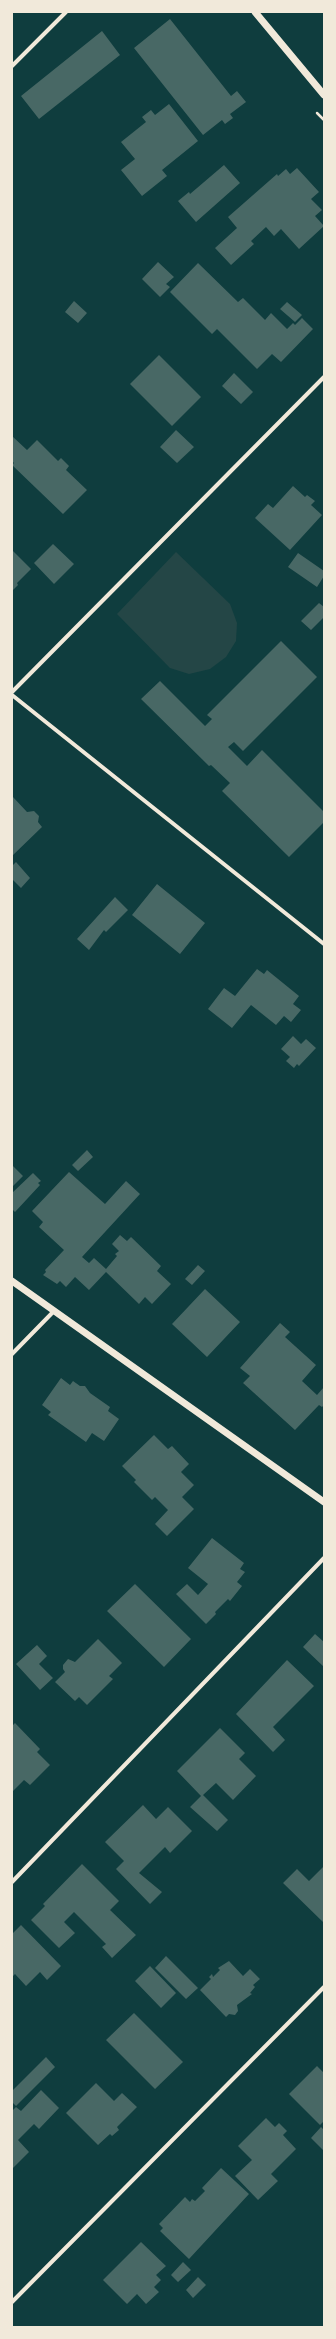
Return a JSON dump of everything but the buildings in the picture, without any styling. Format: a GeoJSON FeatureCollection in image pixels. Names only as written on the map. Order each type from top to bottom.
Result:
{"type":"FeatureCollection","features":[{"type":"Feature","properties":{"kind":"street"},"geometry":{"type":"LineString","coordinates":[[12,66],[66,12]]}},
{"type":"Feature","properties":{"kind":"street"},"geometry":{"type":"LineString","coordinates":[[255,12],[324,95]]}},
{"type":"Feature","properties":{"kind":"street"},"geometry":{"type":"LineString","coordinates":[[12,692],[324,377]]}},
{"type":"Feature","properties":{"kind":"street"},"geometry":{"type":"LineString","coordinates":[[12,695],[324,944]]}},
{"type":"Feature","properties":{"kind":"street"},"geometry":{"type":"LineString","coordinates":[[12,1281],[324,1502]]}},
{"type":"Feature","properties":{"kind":"street"},"geometry":{"type":"LineString","coordinates":[[12,1354],[54,1311]]}},
{"type":"Feature","properties":{"kind":"street"},"geometry":{"type":"LineString","coordinates":[[12,1882],[324,1558]]}},
{"type":"Feature","properties":{"kind":"street"},"geometry":{"type":"LineString","coordinates":[[12,2302],[324,1987]]}},
{"type":"Feature","properties":{"kind":"shaded area"},"geometry":{"type":"Polygon","coordinates":[[[176,552],[230,604],[237,623],[236,641],[226,657],[210,669],[189,674],[170,668],[117,614],[176,552]]]}}]}
